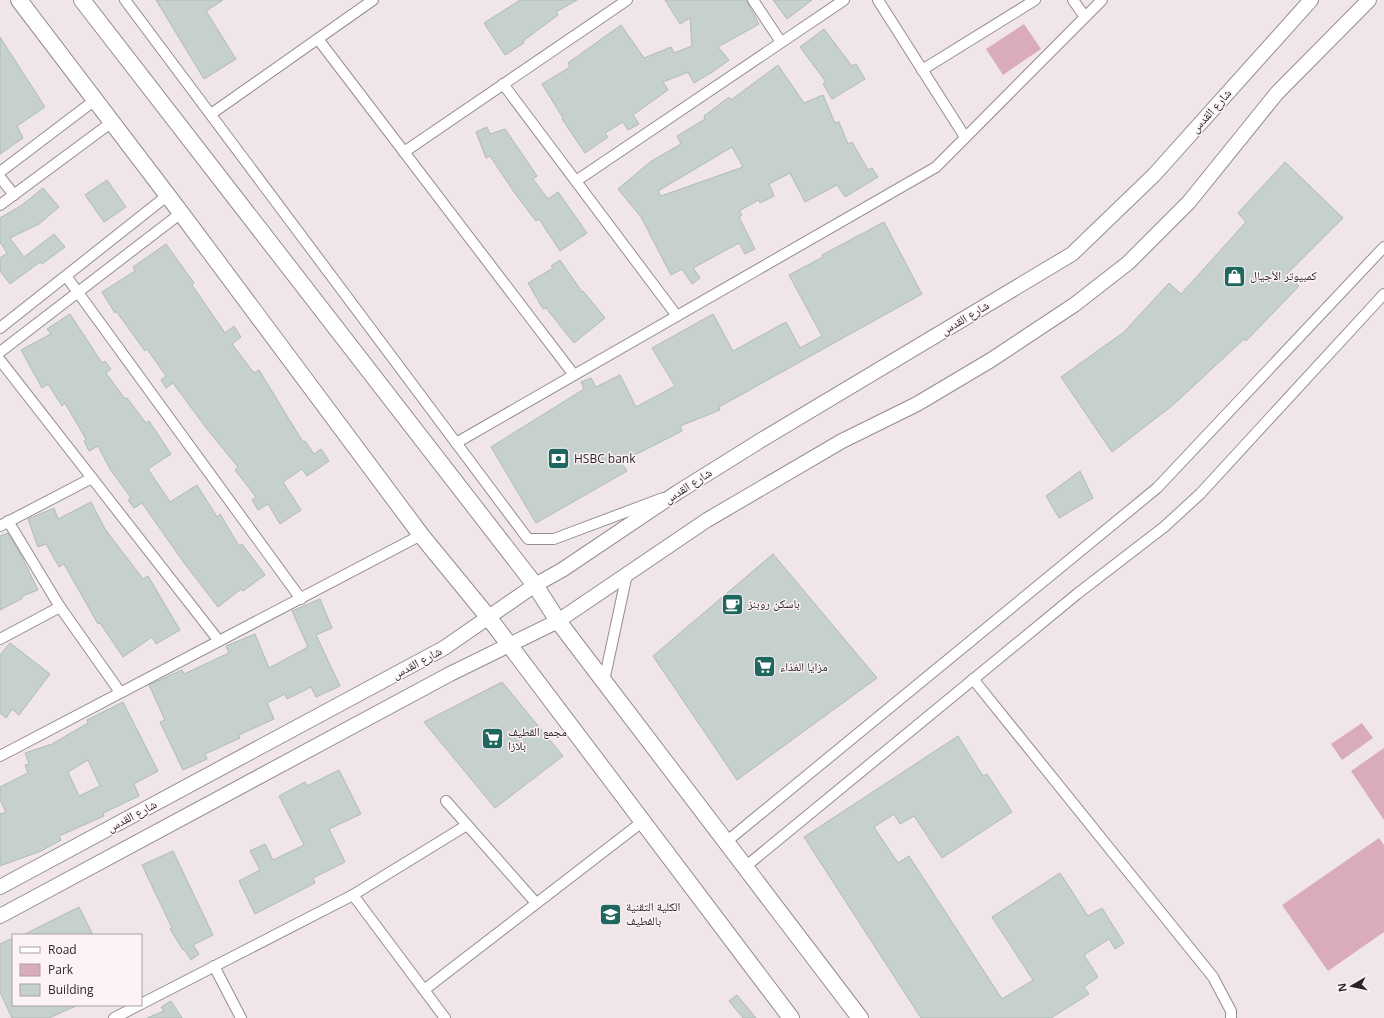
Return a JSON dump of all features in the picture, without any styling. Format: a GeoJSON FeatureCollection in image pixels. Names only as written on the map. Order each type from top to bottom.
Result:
{"type":"FeatureCollection","features":[{"type":"Feature","properties":{"kind":"main road"},"geometry":{"type":"LineString","coordinates":[[19,0],[168,195],[421,535],[489,618],[508,646],[791,1018]]}},
{"type":"Feature","properties":{"kind":"main road"},"geometry":{"type":"LineString","coordinates":[[82,0],[535,585],[558,621],[860,1018]]}},
{"type":"Feature","properties":{"kind":"main road","name":"شارع القدس"},"geometry":{"type":"LineString","coordinates":[[0,887],[437,652],[489,618],[535,585],[562,570],[678,492],[1072,254],[1154,175],[1311,0]]}},
{"type":"Feature","properties":{"kind":"main road"},"geometry":{"type":"LineString","coordinates":[[0,916],[450,674],[558,621],[707,520],[842,441],[917,404],[991,360],[1074,305],[1128,263],[1189,202],[1277,93],[1369,0]]}},
{"type":"Feature","properties":{"kind":"street"},"geometry":{"type":"LineString","coordinates":[[125,0],[528,539],[554,539],[678,492]]}},
{"type":"Feature","properties":{"kind":"street"},"geometry":{"type":"LineString","coordinates":[[211,114],[373,0]]}},
{"type":"Feature","properties":{"kind":"street"},"geometry":{"type":"LineString","coordinates":[[404,152],[627,0]]}},
{"type":"Feature","properties":{"kind":"street"},"geometry":{"type":"LineString","coordinates":[[753,0],[781,42]]}},
{"type":"Feature","properties":{"kind":"street"},"geometry":{"type":"LineString","coordinates":[[576,181],[844,0]]}},
{"type":"Feature","properties":{"kind":"street"},"geometry":{"type":"LineString","coordinates":[[878,0],[965,137]]}},
{"type":"Feature","properties":{"kind":"street"},"geometry":{"type":"LineString","coordinates":[[922,70],[1035,0]]}},
{"type":"Feature","properties":{"kind":"street"},"geometry":{"type":"LineString","coordinates":[[1073,0],[1085,17]]}},
{"type":"Feature","properties":{"kind":"street"},"geometry":{"type":"LineString","coordinates":[[456,443],[936,167],[1102,0]]}},
{"type":"Feature","properties":{"kind":"street"},"geometry":{"type":"LineString","coordinates":[[318,38],[574,375]]}},
{"type":"Feature","properties":{"kind":"street"},"geometry":{"type":"LineString","coordinates":[[503,84],[677,316]]}},
{"type":"Feature","properties":{"kind":"street"},"geometry":{"type":"LineString","coordinates":[[0,172],[95,100]]}},
{"type":"Feature","properties":{"kind":"street"},"geometry":{"type":"LineString","coordinates":[[0,205],[112,122]]}},
{"type":"Feature","properties":{"kind":"street"},"geometry":{"type":"LineString","coordinates":[[0,177],[14,195]]}},
{"type":"Feature","properties":{"kind":"street"},"geometry":{"type":"LineString","coordinates":[[0,328],[168,195]]}},
{"type":"Feature","properties":{"kind":"street"},"geometry":{"type":"LineString","coordinates":[[0,352],[181,213]]}},
{"type":"Feature","properties":{"kind":"street"},"geometry":{"type":"LineString","coordinates":[[726,842],[1157,488],[1384,247]]}},
{"type":"Feature","properties":{"kind":"street"},"geometry":{"type":"LineString","coordinates":[[66,276],[301,599]]}},
{"type":"Feature","properties":{"kind":"street"},"geometry":{"type":"LineString","coordinates":[[745,867],[972,679],[1077,594],[1164,527],[1200,494],[1384,294]]}},
{"type":"Feature","properties":{"kind":"street"},"geometry":{"type":"LineString","coordinates":[[0,360],[220,641]]}},
{"type":"Feature","properties":{"kind":"street"},"geometry":{"type":"LineString","coordinates":[[92,478],[4,524],[120,692]]}},
{"type":"Feature","properties":{"kind":"street"},"geometry":{"type":"LineString","coordinates":[[0,756],[421,535]]}},
{"type":"Feature","properties":{"kind":"street"},"geometry":{"type":"LineString","coordinates":[[604,681],[627,574]]}},
{"type":"Feature","properties":{"kind":"street"},"geometry":{"type":"LineString","coordinates":[[0,639],[60,607]]}},
{"type":"Feature","properties":{"kind":"street"},"geometry":{"type":"LineString","coordinates":[[972,679],[1213,977],[1231,1011],[1231,1018]]}},
{"type":"Feature","properties":{"kind":"street"},"geometry":{"type":"LineString","coordinates":[[446,801],[536,903]]}},
{"type":"Feature","properties":{"kind":"street"},"geometry":{"type":"LineString","coordinates":[[424,990],[642,822]]}},
{"type":"Feature","properties":{"kind":"street"},"geometry":{"type":"LineString","coordinates":[[142,1004],[353,895],[467,825]]}},
{"type":"Feature","properties":{"kind":"street"},"geometry":{"type":"LineString","coordinates":[[353,895],[445,1018]]}},
{"type":"Feature","properties":{"kind":"street"},"geometry":{"type":"LineString","coordinates":[[214,966],[241,1018]]}},
{"type":"Feature","properties":{"kind":"street"},"geometry":{"type":"LineString","coordinates":[[114,1018],[138,1006]]}},
{"type":"Feature","properties":{"kind":"green space"},"geometry":{"type":"Polygon","coordinates":[[[1024,24],[1041,49],[1003,75],[986,49],[1024,24]]]}},
{"type":"Feature","properties":{"kind":"green space"},"geometry":{"type":"Polygon","coordinates":[[[1362,723],[1373,738],[1342,760],[1331,744],[1362,723]]]}},
{"type":"Feature","properties":{"kind":"green space"},"geometry":{"type":"Polygon","coordinates":[[[1384,748],[1384,820],[1351,771],[1384,748]]]}},
{"type":"Feature","properties":{"kind":"green space"},"geometry":{"type":"Polygon","coordinates":[[[1379,838],[1384,845],[1384,932],[1328,971],[1282,905],[1379,838]]]}},
{"type":"Feature","properties":{"kind":"building"},"geometry":{"type":"Polygon","coordinates":[[[156,0],[223,0],[206,11],[236,59],[204,79],[156,0]]]}},
{"type":"Feature","properties":{"kind":"building"},"geometry":{"type":"Polygon","coordinates":[[[520,0],[577,0],[556,12],[558,15],[523,41],[524,43],[505,55],[484,23],[520,0]]]}},
{"type":"Feature","properties":{"kind":"building"},"geometry":{"type":"Polygon","coordinates":[[[665,0],[746,0],[759,24],[718,47],[729,60],[694,83],[688,72],[663,82],[668,90],[633,115],[639,124],[628,130],[623,122],[605,133],[608,137],[585,153],[562,119],[563,118],[542,84],[570,67],[568,63],[621,25],[644,58],[671,47],[674,53],[692,46],[690,18],[680,24],[665,0]]]}},
{"type":"Feature","properties":{"kind":"building"},"geometry":{"type":"Polygon","coordinates":[[[773,0],[812,0],[787,19],[773,0]]]}},
{"type":"Feature","properties":{"kind":"building"},"geometry":{"type":"Polygon","coordinates":[[[824,29],[852,66],[856,64],[865,79],[832,99],[823,84],[826,82],[800,47],[824,29]]]}},
{"type":"Feature","properties":{"kind":"building"},"geometry":{"type":"Polygon","coordinates":[[[0,37],[45,107],[17,126],[23,138],[0,154],[0,37]]]}},
{"type":"Feature","properties":{"kind":"building"},"geometry":{"type":"Polygon","coordinates":[[[778,65],[804,103],[823,95],[835,123],[839,122],[848,144],[852,142],[868,170],[872,168],[878,177],[845,197],[837,185],[805,202],[790,173],[769,184],[774,196],[760,203],[759,200],[739,211],[742,215],[739,217],[755,249],[745,254],[739,243],[693,268],[700,278],[692,284],[682,269],[671,275],[641,217],[618,189],[650,162],[681,144],[677,136],[705,119],[704,116],[729,97],[731,100],[778,65]],[[732,147],[658,191],[661,196],[743,167],[732,147]]]}},
{"type":"Feature","properties":{"kind":"building"},"geometry":{"type":"Polygon","coordinates":[[[487,127],[490,134],[505,129],[537,176],[533,179],[548,199],[558,192],[587,233],[560,251],[539,219],[536,221],[514,192],[490,156],[486,158],[476,132],[487,127]]]}},
{"type":"Feature","properties":{"kind":"building"},"geometry":{"type":"Polygon","coordinates":[[[1285,162],[1343,218],[1287,274],[1299,286],[1246,341],[1244,339],[1173,405],[1112,452],[1061,377],[1124,332],[1169,283],[1181,294],[1246,222],[1238,213],[1285,162]]]}},
{"type":"Feature","properties":{"kind":"building"},"geometry":{"type":"Polygon","coordinates":[[[107,180],[126,207],[104,222],[85,195],[107,180]]]}},
{"type":"Feature","properties":{"kind":"building"},"geometry":{"type":"Polygon","coordinates":[[[43,188],[59,207],[39,224],[10,238],[24,257],[54,234],[65,247],[42,264],[40,262],[10,284],[0,271],[0,258],[7,253],[1,243],[0,244],[0,218],[22,205],[43,188]]]}},
{"type":"Feature","properties":{"kind":"building"},"geometry":{"type":"Polygon","coordinates":[[[884,222],[922,294],[719,407],[720,410],[680,426],[682,431],[621,462],[627,471],[536,523],[491,447],[584,389],[581,382],[591,378],[596,387],[620,375],[636,407],[675,386],[652,348],[713,314],[733,351],[786,322],[800,348],[822,336],[789,275],[823,257],[822,255],[884,222]]]}},
{"type":"Feature","properties":{"kind":"building"},"geometry":{"type":"Polygon","coordinates":[[[166,244],[194,283],[192,285],[225,333],[234,326],[241,337],[232,344],[254,373],[259,370],[303,442],[305,441],[314,454],[321,449],[329,461],[307,476],[302,469],[283,482],[301,510],[280,524],[268,504],[258,510],[252,500],[256,497],[235,470],[238,467],[207,429],[173,383],[166,388],[161,380],[166,376],[147,349],[145,351],[116,311],[115,313],[102,292],[135,271],[133,267],[166,244]]]}},
{"type":"Feature","properties":{"kind":"building"},"geometry":{"type":"Polygon","coordinates":[[[560,260],[582,292],[583,291],[605,318],[574,343],[546,308],[543,309],[528,283],[553,268],[551,266],[560,260]]]}},
{"type":"Feature","properties":{"kind":"building"},"geometry":{"type":"Polygon","coordinates":[[[70,314],[102,363],[105,361],[111,369],[106,373],[125,399],[127,398],[146,423],[149,421],[171,454],[148,469],[170,502],[197,485],[217,517],[220,514],[239,546],[242,544],[265,575],[243,591],[241,589],[218,607],[182,560],[142,503],[134,508],[128,500],[131,498],[110,469],[98,446],[89,451],[84,441],[86,439],[65,403],[62,406],[48,384],[42,388],[21,350],[51,334],[47,329],[70,314]]]}},
{"type":"Feature","properties":{"kind":"building"},"geometry":{"type":"Polygon","coordinates":[[[1080,471],[1093,498],[1059,518],[1046,496],[1080,471]]]}},
{"type":"Feature","properties":{"kind":"building"},"geometry":{"type":"Polygon","coordinates":[[[91,502],[105,529],[143,579],[148,576],[180,630],[156,644],[152,637],[123,657],[100,623],[98,624],[64,564],[59,567],[46,544],[38,547],[28,519],[54,508],[58,519],[91,502]]]}},
{"type":"Feature","properties":{"kind":"building"},"geometry":{"type":"Polygon","coordinates":[[[8,533],[21,555],[38,590],[22,596],[23,598],[0,610],[0,536],[8,533]]]}},
{"type":"Feature","properties":{"kind":"building","name":"مزايا الغذاء"},"geometry":{"type":"Polygon","coordinates":[[[773,554],[877,678],[737,780],[653,656],[773,554]]]}},
{"type":"Feature","properties":{"kind":"building"},"geometry":{"type":"Polygon","coordinates":[[[320,599],[332,628],[316,635],[340,686],[316,697],[311,687],[287,699],[285,694],[267,703],[274,719],[239,735],[240,738],[205,754],[207,759],[183,770],[160,722],[165,720],[149,685],[182,670],[184,674],[229,653],[226,646],[255,634],[269,668],[308,647],[292,611],[320,599]]]}},
{"type":"Feature","properties":{"kind":"building"},"geometry":{"type":"Polygon","coordinates":[[[10,643],[50,674],[19,715],[12,709],[6,718],[0,713],[0,655],[10,643]]]}},
{"type":"Feature","properties":{"kind":"building","name":"مجمع القطيف بلازا"},"geometry":{"type":"Polygon","coordinates":[[[502,682],[563,756],[495,808],[424,722],[502,682]]]}},
{"type":"Feature","properties":{"kind":"building"},"geometry":{"type":"Polygon","coordinates":[[[123,702],[158,771],[134,784],[139,796],[103,813],[104,816],[59,836],[61,840],[41,851],[0,866],[0,814],[6,812],[0,800],[0,787],[28,773],[25,765],[29,764],[25,753],[52,744],[88,723],[87,720],[123,702]],[[88,760],[68,772],[79,796],[100,786],[88,760]]]}},
{"type":"Feature","properties":{"kind":"building"},"geometry":{"type":"Polygon","coordinates":[[[958,736],[983,776],[987,774],[1012,812],[942,858],[914,816],[900,824],[894,814],[874,827],[898,863],[909,856],[1002,999],[1033,980],[992,917],[1060,873],[1088,916],[1102,908],[1124,943],[1115,949],[1109,939],[1084,955],[1098,977],[1084,987],[1089,994],[1051,1018],[921,1018],[804,837],[958,736]]]}},
{"type":"Feature","properties":{"kind":"building"},"geometry":{"type":"Polygon","coordinates":[[[339,770],[361,814],[329,829],[345,862],[313,878],[315,883],[255,914],[239,881],[260,870],[250,851],[265,844],[273,860],[304,845],[279,796],[305,782],[307,786],[339,770]]]}},
{"type":"Feature","properties":{"kind":"building"},"geometry":{"type":"Polygon","coordinates":[[[173,851],[213,935],[193,945],[199,954],[191,960],[170,929],[172,928],[142,865],[173,851]]]}},
{"type":"Feature","properties":{"kind":"building"},"geometry":{"type":"Polygon","coordinates":[[[79,907],[92,934],[25,934],[79,907]]]}},
{"type":"Feature","properties":{"kind":"building"},"geometry":{"type":"Polygon","coordinates":[[[12,938],[12,1006],[76,1006],[49,1018],[12,1018],[0,992],[0,944],[12,938]]]}},
{"type":"Feature","properties":{"kind":"building"},"geometry":{"type":"Polygon","coordinates":[[[737,995],[756,1018],[743,1018],[729,1001],[737,995]]]}},
{"type":"Feature","properties":{"kind":"building"},"geometry":{"type":"Polygon","coordinates":[[[171,1001],[182,1018],[147,1018],[164,1011],[161,1007],[171,1001]]]}},
{"type":"Feature","properties":{"kind":"place","name":"كمبيوتر الأجيال"},"geometry":{"type":"Point","coordinates":[1235,276]}},
{"type":"Feature","properties":{"kind":"place","name":"HSBC bank"},"geometry":{"type":"Point","coordinates":[559,459]}},
{"type":"Feature","properties":{"kind":"place","name":"باسكن روبنز"},"geometry":{"type":"Point","coordinates":[732,604]}},
{"type":"Feature","properties":{"kind":"place","name":"مزايا الغذاء"},"geometry":{"type":"Point","coordinates":[764,667]}},
{"type":"Feature","properties":{"kind":"place","name":"مجمع القطيف بلازا"},"geometry":{"type":"Point","coordinates":[493,739]}},
{"type":"Feature","properties":{"kind":"place","name":"الكلية التقنية بالفطيف"},"geometry":{"type":"Point","coordinates":[610,914]}}]}
